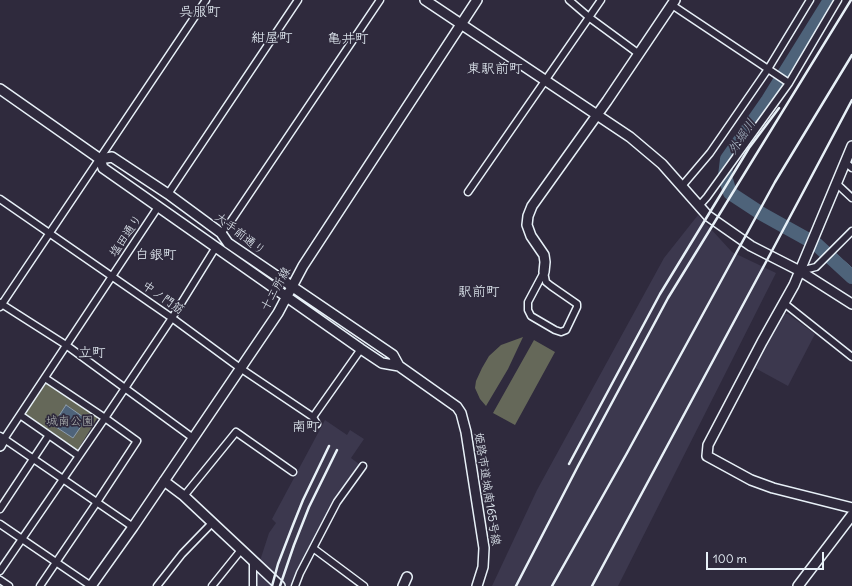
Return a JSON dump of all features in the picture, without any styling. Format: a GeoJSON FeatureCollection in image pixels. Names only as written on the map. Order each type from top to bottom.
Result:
{"type":"FeatureCollection","features":[{"type":"Feature","properties":{"kind":"street"},"geometry":{"type":"LineString","coordinates":[[193,438],[66,345],[1,305],[206,0]]}},
{"type":"Feature","properties":{"kind":"street"},"geometry":{"type":"LineString","coordinates":[[168,194],[298,0]]}},
{"type":"Feature","properties":{"kind":"street"},"geometry":{"type":"LineString","coordinates":[[221,234],[380,0]]}},
{"type":"Feature","properties":{"kind":"street"},"geometry":{"type":"LineString","coordinates":[[425,0],[630,137],[657,160],[708,216],[751,246],[800,271],[852,304]]}},
{"type":"Feature","properties":{"kind":"street","name":"十二所線"},"geometry":{"type":"LineString","coordinates":[[91,586],[133,527],[278,313],[303,266],[477,0]]}},
{"type":"Feature","properties":{"kind":"street"},"geometry":{"type":"LineString","coordinates":[[569,0],[590,18],[639,54]]}},
{"type":"Feature","properties":{"kind":"street"},"geometry":{"type":"LineString","coordinates":[[468,192],[590,18],[601,0]]}},
{"type":"Feature","properties":{"kind":"street"},"geometry":{"type":"LineString","coordinates":[[682,186],[710,153],[770,71],[810,0]]}},
{"type":"Feature","properties":{"kind":"street"},"geometry":{"type":"LineString","coordinates":[[699,206],[789,83],[838,0]]}},
{"type":"Feature","properties":{"kind":"street"},"geometry":{"type":"LineString","coordinates":[[544,272],[528,302],[528,310],[531,316],[561,332],[566,330],[577,304],[546,282],[544,272],[544,255],[531,236],[527,225],[530,212],[673,3],[789,83]]}},
{"type":"Feature","properties":{"kind":"street","name":"大手前通り"},"geometry":{"type":"LineString","coordinates":[[0,89],[100,158],[103,168],[361,349],[382,363],[399,366],[457,407],[464,421]]}},
{"type":"Feature","properties":{"kind":"street"},"geometry":{"type":"LineString","coordinates":[[852,146],[849,165],[836,183],[800,271],[708,445],[707,456],[751,480],[773,488],[852,508]]}},
{"type":"Feature","properties":{"kind":"street","name":"大手前通り"},"geometry":{"type":"LineString","coordinates":[[100,158],[112,157],[168,194],[221,234],[228,243],[393,355],[399,366]]}},
{"type":"Feature","properties":{"kind":"street"},"geometry":{"type":"LineString","coordinates":[[836,183],[852,198]]}},
{"type":"Feature","properties":{"kind":"street","name":"中ノ門筋"},"geometry":{"type":"LineString","coordinates":[[0,199],[172,318],[240,368],[313,417]]}},
{"type":"Feature","properties":{"kind":"street","name":"塩田通り"},"geometry":{"type":"LineString","coordinates":[[1,440],[45,378],[158,207]]}},
{"type":"Feature","properties":{"kind":"street"},"geometry":{"type":"LineString","coordinates":[[800,271],[816,267],[852,230]]}},
{"type":"Feature","properties":{"kind":"street"},"geometry":{"type":"LineString","coordinates":[[0,571],[106,418],[172,318],[216,247]]}},
{"type":"Feature","properties":{"kind":"street"},"geometry":{"type":"LineString","coordinates":[[784,303],[852,357]]}},
{"type":"Feature","properties":{"kind":"street"},"geometry":{"type":"LineString","coordinates":[[317,424],[313,417],[361,349]]}},
{"type":"Feature","properties":{"kind":"street"},"geometry":{"type":"LineString","coordinates":[[40,586],[137,441],[106,418],[45,378]]}},
{"type":"Feature","properties":{"kind":"street"},"geometry":{"type":"LineString","coordinates":[[20,415],[79,456]]}},
{"type":"Feature","properties":{"kind":"street","name":"姫路市道城南165号線"},"geometry":{"type":"LineString","coordinates":[[464,421],[484,548],[484,561],[477,586]]}},
{"type":"Feature","properties":{"kind":"street"},"geometry":{"type":"LineString","coordinates":[[184,496],[236,432],[293,472]]}},
{"type":"Feature","properties":{"kind":"street"},"geometry":{"type":"LineString","coordinates":[[0,509],[49,435]]}},
{"type":"Feature","properties":{"kind":"street"},"geometry":{"type":"LineString","coordinates":[[1,440],[33,459],[133,527]]}},
{"type":"Feature","properties":{"kind":"street"},"geometry":{"type":"LineString","coordinates":[[295,586],[337,502],[363,466]]}},
{"type":"Feature","properties":{"kind":"street"},"geometry":{"type":"LineString","coordinates":[[164,481],[184,496],[213,522],[253,562],[280,586]]}},
{"type":"Feature","properties":{"kind":"street"},"geometry":{"type":"LineString","coordinates":[[798,586],[852,515]]}},
{"type":"Feature","properties":{"kind":"street"},"geometry":{"type":"LineString","coordinates":[[157,586],[182,554],[213,522]]}},
{"type":"Feature","properties":{"kind":"street"},"geometry":{"type":"LineString","coordinates":[[0,524],[91,586]]}},
{"type":"Feature","properties":{"kind":"street"},"geometry":{"type":"LineString","coordinates":[[313,548],[364,586]]}},
{"type":"Feature","properties":{"kind":"street"},"geometry":{"type":"LineString","coordinates":[[212,586],[241,550]]}},
{"type":"Feature","properties":{"kind":"street"},"geometry":{"type":"LineString","coordinates":[[253,562],[254,586]]}},
{"type":"Feature","properties":{"kind":"street"},"geometry":{"type":"LineString","coordinates":[[403,586],[407,577]]}},
{"type":"Feature","properties":{"kind":"street"},"geometry":{"type":"LineString","coordinates":[[0,580],[9,586]]}},
{"type":"Feature","properties":{"kind":"shaded area"},"geometry":{"type":"Polygon","coordinates":[[[698,215],[732,252],[776,273],[618,586],[492,586],[537,490],[664,258],[698,215]]]}},
{"type":"Feature","properties":{"kind":"shaded area"},"geometry":{"type":"Polygon","coordinates":[[[783,314],[788,314],[815,334],[788,386],[755,368],[783,314]]]}},
{"type":"Feature","properties":{"kind":"shaded area"},"geometry":{"type":"Polygon","coordinates":[[[325,420],[347,435],[350,430],[364,439],[351,458],[359,464],[321,523],[290,586],[257,586],[257,570],[269,533],[276,523],[272,519],[325,420]]]}},
{"type":"Feature","properties":{"kind":"green space"},"geometry":{"type":"Polygon","coordinates":[[[523,337],[508,369],[486,406],[480,399],[475,388],[476,381],[482,368],[489,356],[501,345],[523,337]]]}},
{"type":"Feature","properties":{"kind":"green space"},"geometry":{"type":"Polygon","coordinates":[[[534,340],[555,352],[515,425],[493,413],[534,340]]]}},
{"type":"Feature","properties":{"kind":"green space","name":"城南公園"},"geometry":{"type":"Polygon","coordinates":[[[46,383],[98,417],[77,451],[25,414],[46,383]]]}},
{"type":"Feature","properties":{"kind":"water"},"geometry":{"type":"Polygon","coordinates":[[[818,238],[852,268],[852,282],[824,255],[813,250],[818,238]]]}},
{"type":"Feature","properties":{"kind":"water"},"geometry":{"type":"Polygon","coordinates":[[[66,405],[86,419],[73,438],[53,425],[66,405]]]}},
{"type":"Feature","properties":{"kind":"waterway","name":"外堀川"},"geometry":{"type":"LineString","coordinates":[[830,0],[768,100],[727,159],[725,176],[730,193],[762,214],[816,244],[852,277]]}},
{"type":"Feature","properties":{"kind":"railway"},"geometry":{"type":"LineString","coordinates":[[516,586],[668,298],[851,0]]}},
{"type":"Feature","properties":{"kind":"railway"},"geometry":{"type":"LineString","coordinates":[[552,586],[627,453],[775,182],[852,55]]}},
{"type":"Feature","properties":{"kind":"railway"},"geometry":{"type":"LineString","coordinates":[[592,586],[852,100]]}},
{"type":"Feature","properties":{"kind":"railway"},"geometry":{"type":"LineString","coordinates":[[569,464],[660,294],[749,148],[779,108]]}},
{"type":"Feature","properties":{"kind":"railway"},"geometry":{"type":"LineString","coordinates":[[272,586],[278,564],[303,500],[329,446]]}},
{"type":"Feature","properties":{"kind":"railway"},"geometry":{"type":"LineString","coordinates":[[280,586],[309,507],[337,450]]}},
{"type":"Feature","properties":{"kind":"district","name":"呉服町"},"geometry":{"type":"Point","coordinates":[200,12]}},
{"type":"Feature","properties":{"kind":"district","name":"紺屋町"},"geometry":{"type":"Point","coordinates":[272,38]}},
{"type":"Feature","properties":{"kind":"district","name":"亀井町"},"geometry":{"type":"Point","coordinates":[348,39]}},
{"type":"Feature","properties":{"kind":"district","name":"東駅前町"},"geometry":{"type":"Point","coordinates":[495,69]}},
{"type":"Feature","properties":{"kind":"district","name":"白銀町"},"geometry":{"type":"Point","coordinates":[156,255]}},
{"type":"Feature","properties":{"kind":"district","name":"駅前町"},"geometry":{"type":"Point","coordinates":[479,292]}},
{"type":"Feature","properties":{"kind":"district","name":"立町"},"geometry":{"type":"Point","coordinates":[92,353]}},
{"type":"Feature","properties":{"kind":"district","name":"南町"},"geometry":{"type":"Point","coordinates":[306,427]}}]}
